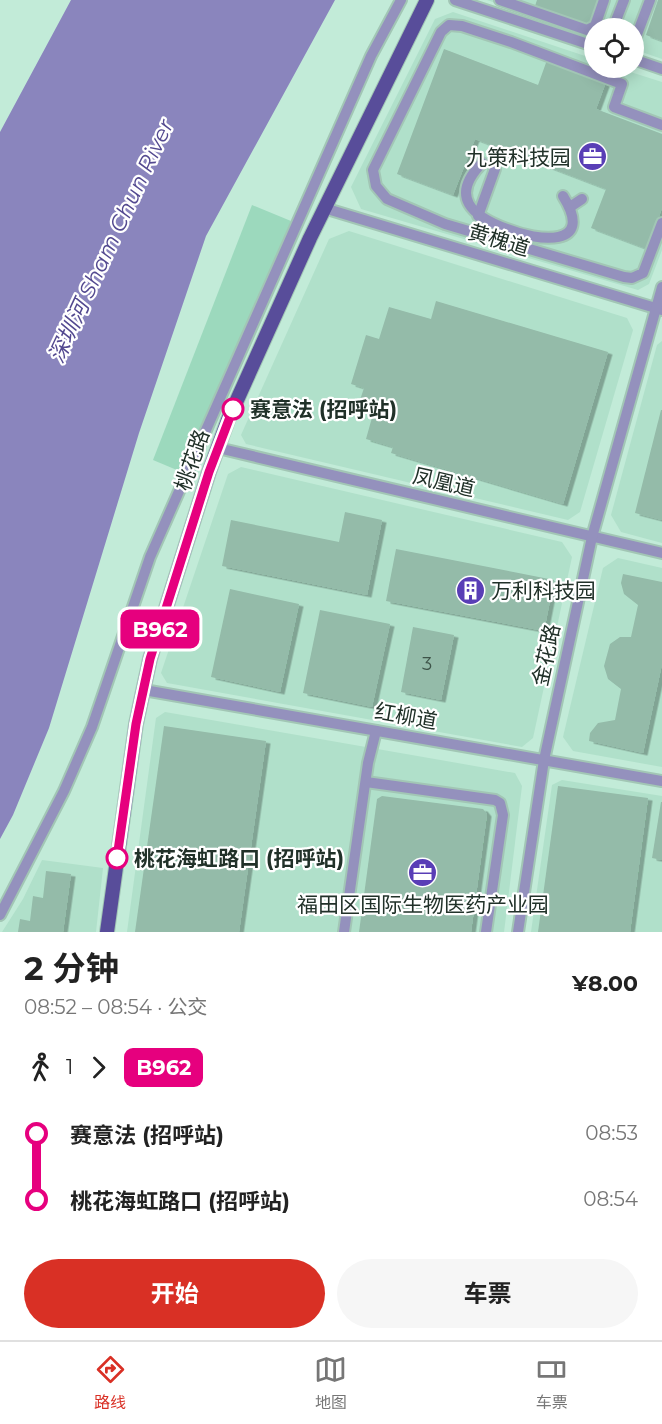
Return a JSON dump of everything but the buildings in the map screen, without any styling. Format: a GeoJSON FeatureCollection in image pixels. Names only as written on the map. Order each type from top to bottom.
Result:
{"type":"FeatureCollection","features":[{"type":"Feature","properties":{"kind":"main road","name":"桃花路"},"geometry":{"type":"LineString","coordinates":[[107,932],[136,724],[150,659],[218,448],[324,208],[427,0]]}},
{"type":"Feature","properties":{"kind":"street"},"geometry":{"type":"LineString","coordinates":[[0,915],[64,791],[111,673],[147,566],[371,56],[401,0]]}},
{"type":"Feature","properties":{"kind":"street"},"geometry":{"type":"LineString","coordinates":[[455,0],[584,43]]}},
{"type":"Feature","properties":{"kind":"street"},"geometry":{"type":"LineString","coordinates":[[500,0],[587,30],[595,26],[604,0]]}},
{"type":"Feature","properties":{"kind":"street"},"geometry":{"type":"LineString","coordinates":[[617,18],[624,0]]}},
{"type":"Feature","properties":{"kind":"street"},"geometry":{"type":"LineString","coordinates":[[643,18],[650,0]]}},
{"type":"Feature","properties":{"kind":"street"},"geometry":{"type":"LineString","coordinates":[[511,42],[519,21]]}},
{"type":"Feature","properties":{"kind":"street"},"geometry":{"type":"LineString","coordinates":[[662,125],[614,107],[622,84],[511,42],[462,26],[449,25],[445,27],[373,170],[376,186],[387,199],[445,224],[504,243],[632,278],[643,273],[662,223]]}},
{"type":"Feature","properties":{"kind":"street"},"geometry":{"type":"LineString","coordinates":[[644,63],[662,69]]}},
{"type":"Feature","properties":{"kind":"street"},"geometry":{"type":"LineString","coordinates":[[482,163],[470,175],[466,189],[468,203],[478,216],[508,230],[532,239],[560,237],[569,230],[572,222],[570,207],[563,196]]}},
{"type":"Feature","properties":{"kind":"street"},"geometry":{"type":"LineString","coordinates":[[478,216],[495,169]]}},
{"type":"Feature","properties":{"kind":"street"},"geometry":{"type":"LineString","coordinates":[[570,207],[582,199]]}},
{"type":"Feature","properties":{"kind":"street","name":"黄槐道"},"geometry":{"type":"LineString","coordinates":[[324,208],[658,309]]}},
{"type":"Feature","properties":{"kind":"street"},"geometry":{"type":"LineString","coordinates":[[498,261],[508,230]]}},
{"type":"Feature","properties":{"kind":"street","name":"金花路"},"geometry":{"type":"LineString","coordinates":[[518,932],[544,760],[592,537],[658,309],[662,287]]}},
{"type":"Feature","properties":{"kind":"street","name":"凤凰道"},"geometry":{"type":"LineString","coordinates":[[218,448],[662,553]]}},
{"type":"Feature","properties":{"kind":"street","name":"红柳道"},"geometry":{"type":"LineString","coordinates":[[144,690],[662,781]]}},
{"type":"Feature","properties":{"kind":"street"},"geometry":{"type":"LineString","coordinates":[[344,932],[376,731]]}},
{"type":"Feature","properties":{"kind":"street"},"geometry":{"type":"LineString","coordinates":[[366,783],[495,800],[500,803],[503,815],[486,932]]}},
{"type":"Feature","properties":{"kind":"shaded area"},"geometry":{"type":"Polygon","coordinates":[[[487,0],[662,0],[662,59],[644,53],[644,18],[584,18],[584,34],[487,0]]]}},
{"type":"Feature","properties":{"kind":"shaded area"},"geometry":{"type":"Polygon","coordinates":[[[453,12],[584,56],[584,78],[644,76],[662,82],[662,250],[649,284],[638,290],[361,209],[351,187],[435,19],[453,12]]]}},
{"type":"Feature","properties":{"kind":"shaded area"},"geometry":{"type":"Polygon","coordinates":[[[252,205],[291,221],[184,473],[153,460],[252,205]]]}},
{"type":"Feature","properties":{"kind":"shaded area"},"geometry":{"type":"Polygon","coordinates":[[[349,231],[627,318],[633,330],[580,512],[568,520],[246,444],[241,435],[329,239],[349,231]]]}},
{"type":"Feature","properties":{"kind":"shaded area"},"geometry":{"type":"Polygon","coordinates":[[[662,341],[662,543],[621,532],[611,515],[657,345],[662,341]]]}},
{"type":"Feature","properties":{"kind":"shaded area"},"geometry":{"type":"Polygon","coordinates":[[[241,467],[562,542],[572,557],[533,738],[522,747],[167,683],[161,673],[228,474],[241,467]]]}},
{"type":"Feature","properties":{"kind":"shaded area","name":"万利科技园"},"geometry":{"type":"Polygon","coordinates":[[[618,558],[662,568],[662,767],[573,751],[563,737],[603,568],[618,558]]]}},
{"type":"Feature","properties":{"kind":"shaded area","name":"福田区国际生物医药产业园"},"geometry":{"type":"Polygon","coordinates":[[[165,712],[515,773],[522,786],[504,932],[127,932],[156,718],[165,712]]]}},
{"type":"Feature","properties":{"kind":"shaded area"},"geometry":{"type":"Polygon","coordinates":[[[562,780],[662,796],[662,932],[531,932],[552,785],[562,780]]]}},
{"type":"Feature","properties":{"kind":"shaded area"},"geometry":{"type":"Polygon","coordinates":[[[42,860],[103,868],[96,932],[2,932],[23,899],[42,860]]]}},
{"type":"Feature","properties":{"kind":"water","name":"深圳河 Sham Chun River"},"geometry":{"type":"Polygon","coordinates":[[[71,0],[335,0],[206,236],[139,433],[49,728],[13,815],[0,839],[0,132],[71,0]]]}},
{"type":"Feature","properties":{"kind":"bus line","name":"B962"},"geometry":{"type":"LineString","coordinates":[[117,858],[136,724],[150,659],[209,472],[233,409]]}},
{"type":"Feature","properties":{"kind":"place","name":"九策科技园"},"geometry":{"type":"Point","coordinates":[592,157]}},
{"type":"Feature","properties":{"kind":"place","name":"赛意法 (招呼站)"},"geometry":{"type":"Point","coordinates":[233,409]}},
{"type":"Feature","properties":{"kind":"place","name":"万利科技园"},"geometry":{"type":"Point","coordinates":[470,590]}},
{"type":"Feature","properties":{"kind":"place","name":"桃花海虹路口 (招呼站)"},"geometry":{"type":"Point","coordinates":[117,858]}},
{"type":"Feature","properties":{"kind":"place","name":"福田区国际生物医药产业园"},"geometry":{"type":"Point","coordinates":[423,873]}}]}
